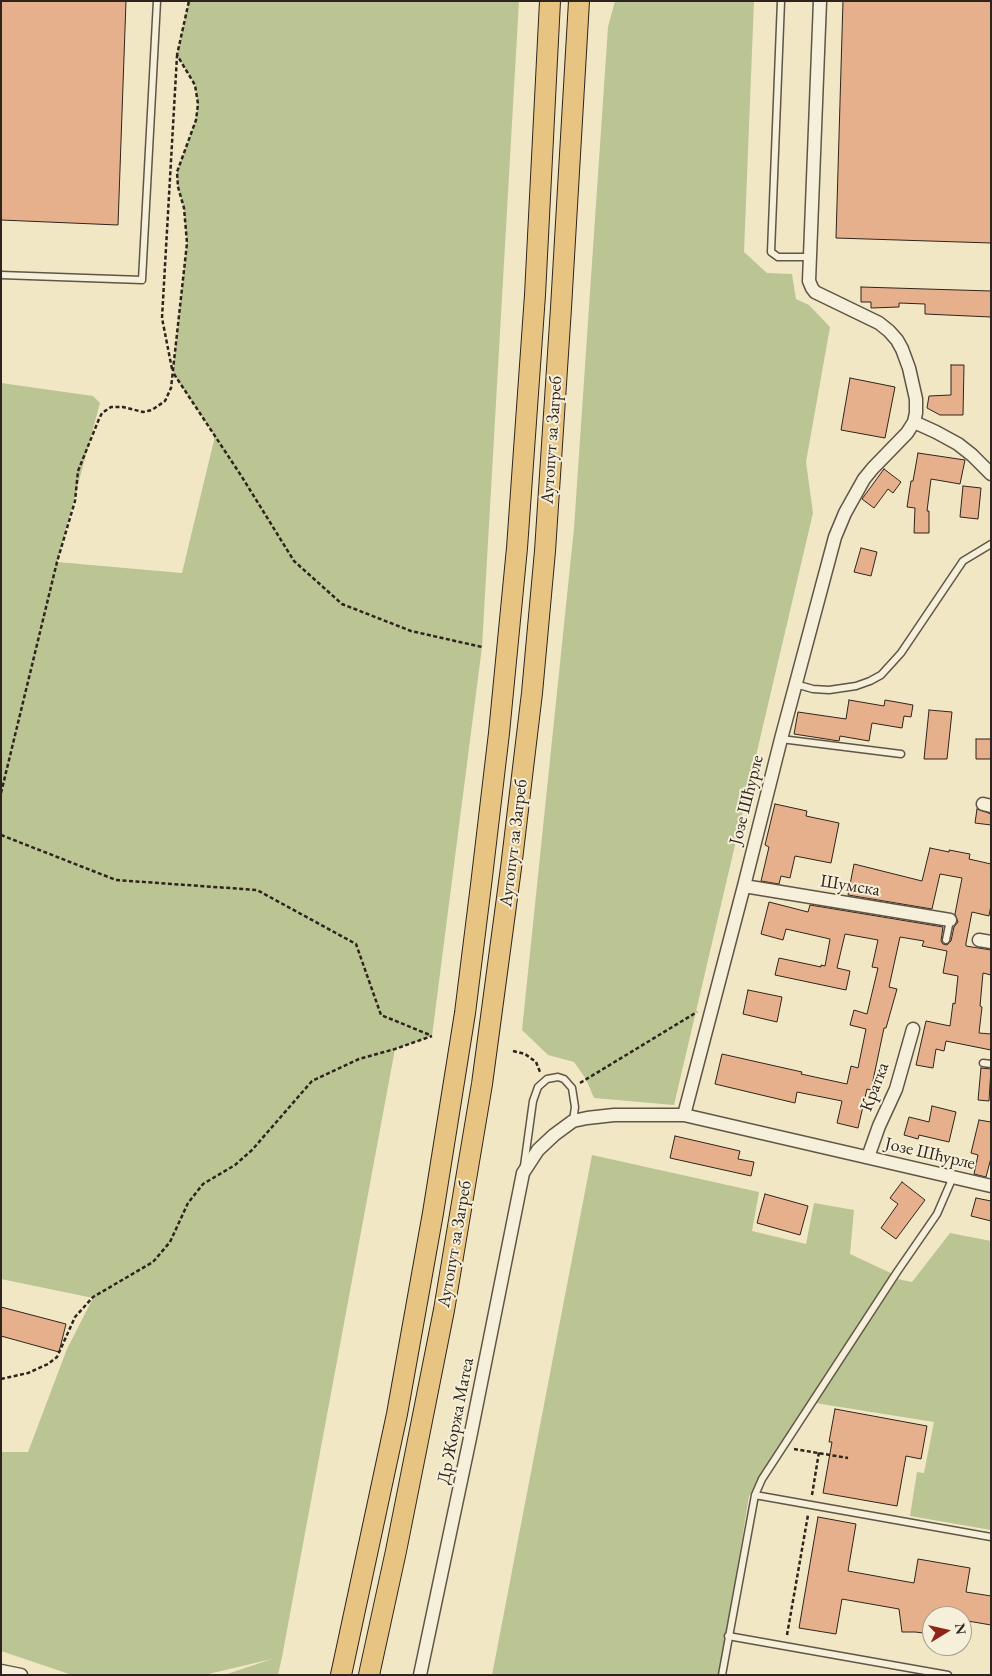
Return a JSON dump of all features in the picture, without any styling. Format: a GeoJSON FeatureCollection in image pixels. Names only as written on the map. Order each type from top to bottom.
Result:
{"type":"FeatureCollection","features":[{"type":"Feature","properties":{"kind":"highway","name":"Аутопут за Загреб"},"geometry":{"type":"LineString","coordinates":[[341,1675],[397,1414],[431,1223],[463,1022],[481,885],[500,724],[517,548],[535,294],[550,1]]}},
{"type":"Feature","properties":{"kind":"highway","name":"Аутопут за Загреб"},"geometry":{"type":"LineString","coordinates":[[369,1675],[444,1310],[498,976],[532,694],[545,551],[579,1]]}},
{"type":"Feature","properties":{"kind":"highway"},"geometry":{"type":"LineString","coordinates":[[576,62],[594,1]]}},
{"type":"Feature","properties":{"kind":"street"},"geometry":{"type":"LineString","coordinates":[[820,1],[809,281],[816,292],[879,323],[897,340],[906,358],[915,389],[916,414],[914,422],[958,444],[991,474]]}},
{"type":"Feature","properties":{"kind":"street","name":"Јозе Шћурле"},"geometry":{"type":"LineString","coordinates":[[914,422],[908,433],[864,479],[835,537],[795,684],[684,1115],[991,1186]]}},
{"type":"Feature","properties":{"kind":"street","name":"Шумска"},"geometry":{"type":"LineString","coordinates":[[744,886],[950,920]]}},
{"type":"Feature","properties":{"kind":"street","name":"Кратка"},"geometry":{"type":"LineString","coordinates":[[868,1157],[879,1126],[896,1089],[913,1029]]}},
{"type":"Feature","properties":{"kind":"street"},"geometry":{"type":"LineString","coordinates":[[523,1173],[538,1150],[573,1121],[614,1115],[684,1115]]}},
{"type":"Feature","properties":{"kind":"street","name":"Др Жоржа Матеа"},"geometry":{"type":"LineString","coordinates":[[420,1675],[523,1173]]}},
{"type":"Feature","properties":{"kind":"street"},"geometry":{"type":"LineString","coordinates":[[1,1672],[21,1675]]}},
{"type":"Feature","properties":{"kind":"lane"},"geometry":{"type":"LineString","coordinates":[[1,275],[142,280],[156,1]]}},
{"type":"Feature","properties":{"kind":"lane"},"geometry":{"type":"LineString","coordinates":[[781,1],[771,252],[778,257],[810,257]]}},
{"type":"Feature","properties":{"kind":"lane"},"geometry":{"type":"LineString","coordinates":[[795,684],[813,689],[829,690],[856,686],[881,675],[902,653],[963,561],[991,544]]}},
{"type":"Feature","properties":{"kind":"lane"},"geometry":{"type":"LineString","coordinates":[[781,739],[901,754]]}},
{"type":"Feature","properties":{"kind":"lane"},"geometry":{"type":"LineString","coordinates":[[946,940],[950,920]]}},
{"type":"Feature","properties":{"kind":"lane"},"geometry":{"type":"LineString","coordinates":[[983,1063],[991,1064]]}},
{"type":"Feature","properties":{"kind":"lane"},"geometry":{"type":"LineString","coordinates":[[523,1173],[533,1101],[538,1087],[544,1081],[553,1077],[558,1078],[564,1080],[572,1088],[575,1100],[573,1121]]}},
{"type":"Feature","properties":{"kind":"lane"},"geometry":{"type":"LineString","coordinates":[[722,1675],[755,1495],[762,1479],[892,1280],[938,1214],[953,1177]]}},
{"type":"Feature","properties":{"kind":"lane"},"geometry":{"type":"LineString","coordinates":[[755,1495],[991,1537]]}},
{"type":"Feature","properties":{"kind":"lane"},"geometry":{"type":"LineString","coordinates":[[728,1636],[948,1675]]}},
{"type":"Feature","properties":{"kind":"path"},"geometry":{"type":"LineString","coordinates":[[189,1],[177,55],[162,318],[173,373],[242,477],[294,561],[342,604],[411,631],[482,647]]}},
{"type":"Feature","properties":{"kind":"path"},"geometry":{"type":"LineString","coordinates":[[1,793],[55,571],[75,501],[78,471],[99,419],[102,413],[111,407],[123,407],[143,412],[157,407],[165,401],[171,388],[186,243],[184,208],[178,187],[177,172],[196,120],[198,104],[195,85],[177,55]]}},
{"type":"Feature","properties":{"kind":"path"},"geometry":{"type":"LineString","coordinates":[[1,835],[116,880],[257,890],[356,944],[381,1015],[432,1036],[359,1059],[312,1081],[252,1150],[235,1165],[203,1184],[188,1203],[170,1242],[153,1262],[93,1297],[75,1317],[57,1357],[48,1364],[28,1373],[1,1379]]}},
{"type":"Feature","properties":{"kind":"path"},"geometry":{"type":"LineString","coordinates":[[572,1088],[714,1002]]}},
{"type":"Feature","properties":{"kind":"path"},"geometry":{"type":"LineString","coordinates":[[513,1051],[525,1054],[536,1062],[544,1081]]}},
{"type":"Feature","properties":{"kind":"path"},"geometry":{"type":"LineString","coordinates":[[782,1447],[848,1458]]}},
{"type":"Feature","properties":{"kind":"path"},"geometry":{"type":"LineString","coordinates":[[785,1646],[819,1452]]}},
{"type":"Feature","properties":{"kind":"green space"},"geometry":{"type":"Polygon","coordinates":[[[189,1],[519,1],[482,647],[432,1036],[395,1049],[278,1675],[224,1675],[272,1659],[204,1675],[72,1675],[1,1651],[1,1452],[28,1452],[67,1349],[93,1298],[1,1279],[1,383],[93,396],[100,403],[57,562],[182,573],[215,436],[173,373],[187,243],[184,208],[178,187],[177,172],[196,120],[198,104],[195,85],[177,55],[189,1]]]}},
{"type":"Feature","properties":{"kind":"green space"},"geometry":{"type":"Polygon","coordinates":[[[615,1],[754,1],[744,252],[767,273],[792,274],[796,299],[809,305],[830,327],[806,462],[813,513],[674,1105],[594,1098],[586,1079],[574,1062],[548,1055],[522,1030],[574,528],[608,27],[615,1]]]}},
{"type":"Feature","properties":{"kind":"green space"},"geometry":{"type":"Polygon","coordinates":[[[592,1155],[759,1192],[752,1231],[806,1244],[814,1203],[854,1210],[850,1254],[893,1274],[749,1496],[720,1675],[492,1675],[592,1155]]]}},
{"type":"Feature","properties":{"kind":"green space"},"geometry":{"type":"Polygon","coordinates":[[[950,1233],[991,1241],[991,1530],[910,1516],[917,1472],[924,1473],[934,1422],[815,1403],[898,1279],[912,1282],[950,1233]]]}},
{"type":"Feature","properties":{"kind":"building"},"geometry":{"type":"Polygon","coordinates":[[[1,1],[126,1],[118,225],[1,220],[1,1]]]}},
{"type":"Feature","properties":{"kind":"building"},"geometry":{"type":"Polygon","coordinates":[[[843,1],[991,1],[991,243],[836,238],[843,1]]]}},
{"type":"Feature","properties":{"kind":"building"},"geometry":{"type":"Polygon","coordinates":[[[861,287],[991,291],[991,317],[925,314],[925,304],[899,303],[899,307],[871,308],[871,302],[861,302],[861,287]]]}},
{"type":"Feature","properties":{"kind":"building"},"geometry":{"type":"Polygon","coordinates":[[[951,365],[964,365],[963,415],[940,415],[927,408],[929,396],[951,395],[951,365]]]}},
{"type":"Feature","properties":{"kind":"building"},"geometry":{"type":"Polygon","coordinates":[[[850,378],[895,387],[885,438],[841,430],[850,378]]]}},
{"type":"Feature","properties":{"kind":"building"},"geometry":{"type":"Polygon","coordinates":[[[918,453],[965,460],[960,484],[931,479],[927,511],[929,511],[929,533],[914,533],[915,508],[907,507],[918,453]]]}},
{"type":"Feature","properties":{"kind":"building"},"geometry":{"type":"Polygon","coordinates":[[[884,469],[901,482],[893,493],[888,489],[874,508],[862,499],[884,469]]]}},
{"type":"Feature","properties":{"kind":"building"},"geometry":{"type":"Polygon","coordinates":[[[963,486],[981,488],[978,519],[960,517],[963,486]]]}},
{"type":"Feature","properties":{"kind":"building"},"geometry":{"type":"Polygon","coordinates":[[[861,548],[877,552],[871,576],[854,572],[861,548]]]}},
{"type":"Feature","properties":{"kind":"building"},"geometry":{"type":"Polygon","coordinates":[[[849,700],[884,706],[885,700],[913,705],[911,717],[904,716],[902,728],[872,723],[869,741],[840,736],[839,741],[794,734],[798,712],[846,719],[849,700]]]}},
{"type":"Feature","properties":{"kind":"building"},"geometry":{"type":"Polygon","coordinates":[[[929,710],[952,712],[947,759],[924,759],[929,710]]]}},
{"type":"Feature","properties":{"kind":"building"},"geometry":{"type":"Polygon","coordinates":[[[976,739],[991,739],[991,759],[976,759],[976,739]]]}},
{"type":"Feature","properties":{"kind":"building"},"geometry":{"type":"Polygon","coordinates":[[[775,804],[807,811],[806,816],[839,823],[831,863],[795,856],[790,878],[781,876],[779,884],[761,881],[769,847],[765,845],[775,804]]]}},
{"type":"Feature","properties":{"kind":"building"},"geometry":{"type":"Polygon","coordinates":[[[977,809],[991,814],[991,825],[975,823],[977,809]]]}},
{"type":"Feature","properties":{"kind":"building"},"geometry":{"type":"Polygon","coordinates":[[[930,848],[970,854],[969,859],[991,864],[991,905],[989,916],[972,912],[966,946],[991,950],[991,975],[983,973],[979,1033],[991,1034],[991,1050],[946,1041],[944,1051],[936,1049],[933,1068],[916,1065],[926,1021],[950,1026],[958,976],[943,973],[947,951],[922,946],[924,941],[900,937],[889,987],[897,989],[886,1028],[884,1028],[871,1090],[867,1089],[858,1128],[837,1123],[842,1101],[797,1092],[795,1103],[715,1084],[722,1054],[847,1084],[851,1066],[858,1068],[866,1029],[850,1025],[854,1010],[867,1014],[878,968],[872,967],[878,940],[845,934],[837,968],[850,971],[846,990],[775,975],[779,958],[821,967],[821,965],[825,966],[830,939],[786,929],[783,940],[761,934],[769,902],[808,912],[810,905],[943,927],[941,941],[947,945],[951,941],[954,927],[958,922],[955,914],[962,878],[940,874],[932,909],[848,895],[854,864],[922,881],[930,848]]]}},
{"type":"Feature","properties":{"kind":"building"},"geometry":{"type":"Polygon","coordinates":[[[748,990],[782,997],[777,1022],[743,1014],[748,990]]]}},
{"type":"Feature","properties":{"kind":"building"},"geometry":{"type":"Polygon","coordinates":[[[981,1068],[991,1069],[989,1101],[978,1100],[981,1068]]]}},
{"type":"Feature","properties":{"kind":"building"},"geometry":{"type":"Polygon","coordinates":[[[932,1106],[956,1112],[949,1142],[919,1135],[918,1139],[904,1135],[909,1117],[929,1122],[932,1106]]]}},
{"type":"Feature","properties":{"kind":"building"},"geometry":{"type":"Polygon","coordinates":[[[979,1120],[991,1122],[991,1158],[986,1177],[974,1174],[978,1155],[971,1153],[979,1120]]]}},
{"type":"Feature","properties":{"kind":"building"},"geometry":{"type":"Polygon","coordinates":[[[675,1136],[740,1151],[738,1159],[754,1162],[751,1176],[670,1158],[675,1136]]]}},
{"type":"Feature","properties":{"kind":"building"},"geometry":{"type":"Polygon","coordinates":[[[902,1182],[925,1200],[896,1239],[881,1228],[898,1204],[890,1198],[902,1182]]]}},
{"type":"Feature","properties":{"kind":"building"},"geometry":{"type":"Polygon","coordinates":[[[765,1194],[808,1206],[800,1235],[757,1223],[765,1194]]]}},
{"type":"Feature","properties":{"kind":"building"},"geometry":{"type":"Polygon","coordinates":[[[976,1198],[991,1201],[991,1221],[971,1216],[976,1198]]]}},
{"type":"Feature","properties":{"kind":"building"},"geometry":{"type":"Polygon","coordinates":[[[1,1307],[66,1324],[59,1352],[1,1336],[1,1307]]]}},
{"type":"Feature","properties":{"kind":"building"},"geometry":{"type":"Polygon","coordinates":[[[835,1409],[927,1426],[921,1459],[906,1456],[897,1506],[823,1493],[832,1442],[829,1442],[835,1409]]]}},
{"type":"Feature","properties":{"kind":"building"},"geometry":{"type":"Polygon","coordinates":[[[818,1517],[856,1524],[848,1571],[914,1583],[918,1559],[970,1568],[966,1592],[991,1596],[991,1625],[972,1622],[972,1606],[922,1606],[922,1633],[902,1632],[899,1609],[842,1599],[836,1634],[799,1628],[818,1517]]]}}]}
